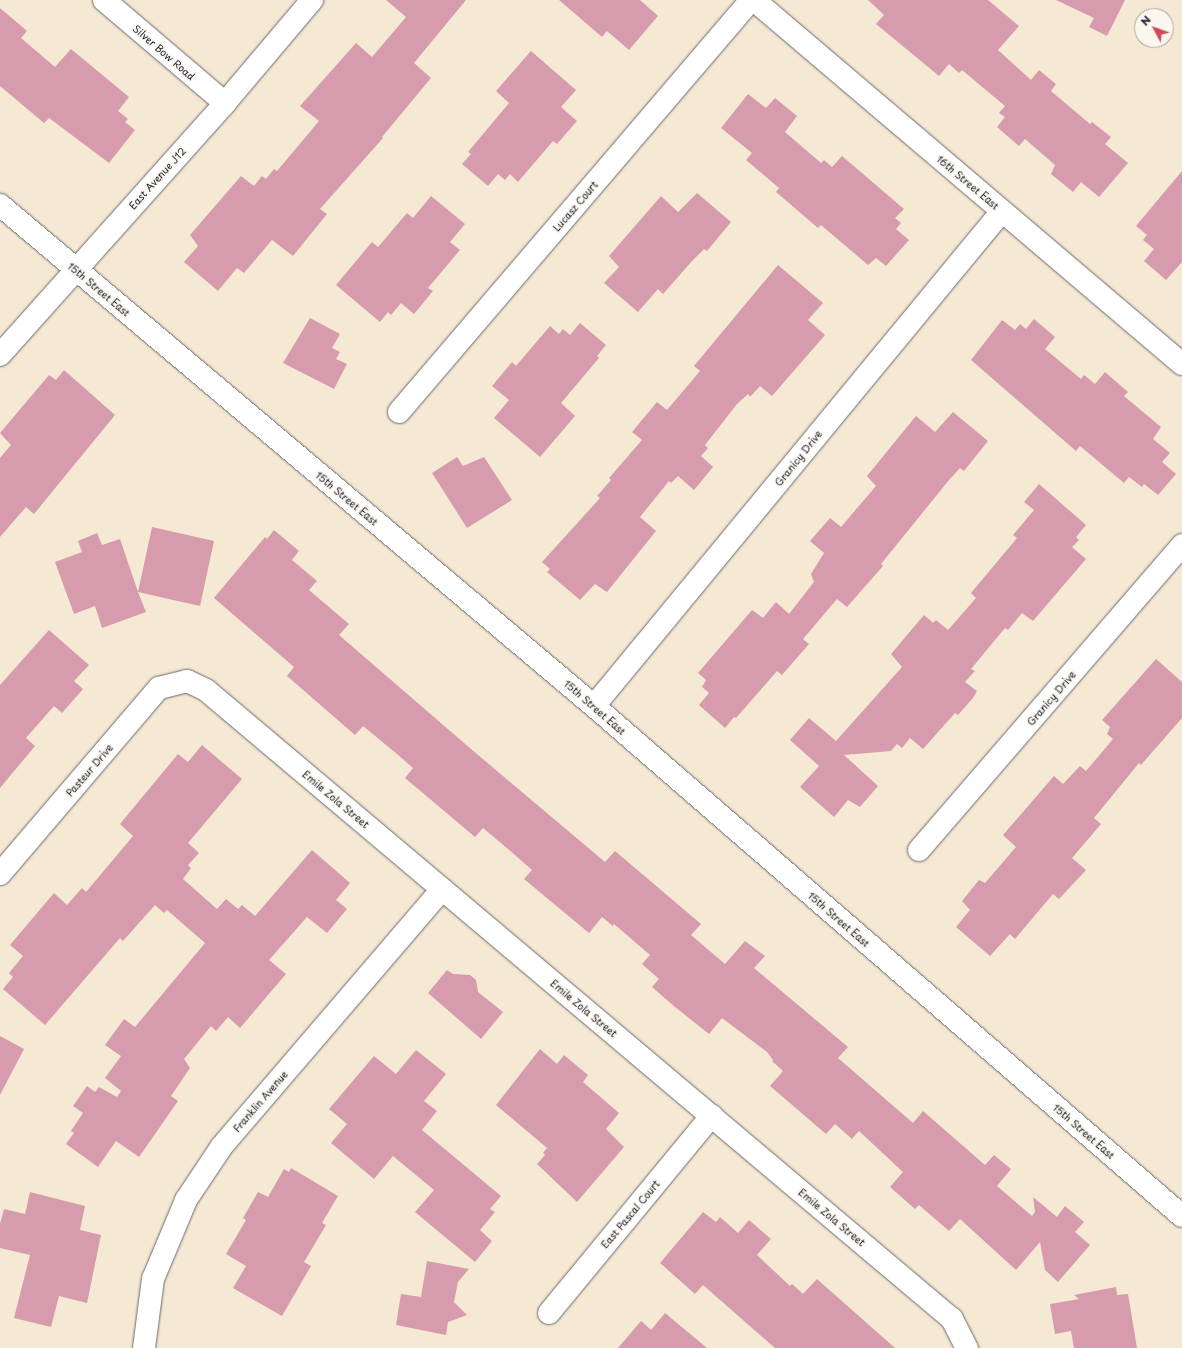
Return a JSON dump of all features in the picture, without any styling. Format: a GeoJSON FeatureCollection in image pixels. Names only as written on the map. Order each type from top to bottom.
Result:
{"type":"FeatureCollection","features":[{"type":"Feature","properties":{"kind":"street","name":"Silver Bow Road"},"geometry":{"type":"LineString","coordinates":[[104,0],[225,103]]}},
{"type":"Feature","properties":{"kind":"street","name":"East Avenue J12"},"geometry":{"type":"LineString","coordinates":[[0,355],[75,269],[225,103],[312,0]]}},
{"type":"Feature","properties":{"kind":"street","name":"16th Street East"},"geometry":{"type":"LineString","coordinates":[[753,0],[1182,364]]}},
{"type":"Feature","properties":{"kind":"street","name":"Lucasz Court"},"geometry":{"type":"LineString","coordinates":[[399,412],[753,0]]}},
{"type":"Feature","properties":{"kind":"street","name":"15th Street East"},"geometry":{"type":"LineString","coordinates":[[0,205],[594,706],[1182,1216]]}},
{"type":"Feature","properties":{"kind":"street","name":"Granicy Drive"},"geometry":{"type":"LineString","coordinates":[[594,706],[1002,211]]}},
{"type":"Feature","properties":{"kind":"street","name":"Granicy Drive"},"geometry":{"type":"LineString","coordinates":[[919,850],[1182,545]]}},
{"type":"Feature","properties":{"kind":"street","name":"Pasteur Drive"},"geometry":{"type":"LineString","coordinates":[[0,874],[159,688],[187,681]]}},
{"type":"Feature","properties":{"kind":"street","name":"Emile Zola Street"},"geometry":{"type":"LineString","coordinates":[[187,681],[206,690],[712,1115],[952,1319],[967,1348]]}},
{"type":"Feature","properties":{"kind":"street","name":"Franklin Avenue"},"geometry":{"type":"LineString","coordinates":[[144,1348],[153,1279],[186,1200],[222,1146],[442,889]]}},
{"type":"Feature","properties":{"kind":"street","name":"East Pascal Court"},"geometry":{"type":"LineString","coordinates":[[549,1313],[712,1115]]}},
{"type":"Feature","properties":{"kind":"building"},"geometry":{"type":"Polygon","coordinates":[[[386,0],[466,0],[414,63],[431,78],[382,137],[383,138],[320,209],[327,214],[293,256],[272,240],[244,273],[237,268],[218,291],[184,262],[198,246],[190,235],[241,176],[254,186],[262,176],[266,179],[274,169],[277,171],[319,121],[300,106],[356,43],[372,57],[406,17],[386,0]]]}},
{"type":"Feature","properties":{"kind":"building"},"geometry":{"type":"Polygon","coordinates":[[[559,0],[640,0],[658,16],[629,50],[607,31],[602,37],[559,0]]]}},
{"type":"Feature","properties":{"kind":"building"},"geometry":{"type":"Polygon","coordinates":[[[868,0],[988,0],[1019,26],[998,50],[1031,80],[1039,70],[1056,84],[1051,91],[1090,124],[1092,122],[1111,137],[1105,144],[1128,163],[1099,197],[1081,182],[1073,192],[1051,174],[1055,165],[1025,139],[1019,146],[997,127],[1005,117],[999,113],[1005,106],[962,70],[959,73],[949,64],[939,76],[876,24],[884,15],[868,0]]]}},
{"type":"Feature","properties":{"kind":"building"},"geometry":{"type":"Polygon","coordinates":[[[1056,0],[1125,0],[1107,36],[1089,27],[1094,18],[1056,0]]]}},
{"type":"Feature","properties":{"kind":"building"},"geometry":{"type":"Polygon","coordinates":[[[0,8],[27,31],[21,38],[55,67],[71,49],[129,97],[118,111],[128,119],[125,122],[135,130],[109,163],[49,118],[44,123],[0,86],[0,8]]]}},
{"type":"Feature","properties":{"kind":"building"},"geometry":{"type":"Polygon","coordinates":[[[531,51],[576,90],[561,107],[577,121],[557,144],[553,141],[518,182],[510,174],[505,180],[498,174],[488,186],[462,164],[471,154],[468,152],[509,103],[496,91],[531,51]]]}},
{"type":"Feature","properties":{"kind":"building"},"geometry":{"type":"Polygon","coordinates":[[[748,94],[766,108],[775,98],[797,116],[785,132],[821,163],[824,160],[832,167],[842,156],[904,209],[895,218],[901,223],[896,229],[909,240],[886,266],[876,258],[868,265],[821,225],[818,228],[776,192],[779,188],[746,160],[752,153],[721,128],[748,94]]]}},
{"type":"Feature","properties":{"kind":"building"},"geometry":{"type":"Polygon","coordinates":[[[1182,171],[1182,262],[1166,280],[1144,261],[1154,249],[1143,240],[1147,235],[1136,226],[1182,171]]]}},
{"type":"Feature","properties":{"kind":"building"},"geometry":{"type":"Polygon","coordinates":[[[697,193],[731,222],[707,251],[704,249],[663,294],[658,289],[638,312],[604,283],[619,267],[609,256],[661,196],[678,212],[697,193]]]}},
{"type":"Feature","properties":{"kind":"building"},"geometry":{"type":"Polygon","coordinates":[[[431,196],[465,224],[450,242],[460,250],[428,288],[433,291],[414,314],[401,303],[391,315],[388,312],[380,322],[336,285],[372,242],[378,247],[407,213],[413,218],[431,196]]]}},
{"type":"Feature","properties":{"kind":"building"},"geometry":{"type":"Polygon","coordinates":[[[778,265],[823,303],[808,320],[825,335],[772,396],[760,386],[750,397],[748,394],[737,404],[705,445],[708,448],[701,456],[713,467],[694,490],[678,476],[671,483],[669,481],[640,517],[656,531],[607,592],[595,584],[580,600],[547,572],[550,569],[542,562],[600,498],[597,496],[611,480],[609,478],[642,440],[632,432],[657,402],[667,410],[700,371],[694,366],[778,265]]]}},
{"type":"Feature","properties":{"kind":"building"},"geometry":{"type":"Polygon","coordinates":[[[310,318],[340,334],[332,348],[340,352],[336,359],[347,364],[334,389],[283,363],[310,318]]]}},
{"type":"Feature","properties":{"kind":"building"},"geometry":{"type":"Polygon","coordinates":[[[1034,319],[1055,337],[1045,349],[1081,379],[1084,375],[1095,384],[1105,372],[1128,392],[1124,396],[1161,427],[1153,439],[1170,453],[1162,462],[1176,474],[1158,495],[1144,484],[1142,487],[1129,477],[1124,483],[1080,446],[1076,451],[971,360],[1002,320],[1015,330],[1020,324],[1026,329],[1034,319]]]}},
{"type":"Feature","properties":{"kind":"building"},"geometry":{"type":"Polygon","coordinates":[[[580,323],[606,345],[597,356],[599,358],[561,403],[575,416],[540,457],[494,418],[509,400],[492,386],[512,362],[516,366],[550,326],[559,334],[563,329],[570,335],[580,323]]]}},
{"type":"Feature","properties":{"kind":"building"},"geometry":{"type":"Polygon","coordinates":[[[64,370],[115,415],[34,514],[26,507],[0,537],[0,458],[11,445],[0,433],[49,375],[56,380],[64,370]]]}},
{"type":"Feature","properties":{"kind":"building"},"geometry":{"type":"Polygon","coordinates":[[[953,412],[988,441],[964,471],[960,468],[949,480],[881,564],[883,566],[847,607],[837,599],[803,639],[809,644],[782,675],[777,671],[736,718],[734,717],[725,728],[699,705],[709,693],[702,687],[706,680],[698,673],[752,610],[763,618],[776,602],[789,614],[814,582],[811,574],[824,553],[810,541],[830,518],[841,527],[876,486],[867,476],[916,416],[935,432],[953,412]]]}},
{"type":"Feature","properties":{"kind":"building"},"geometry":{"type":"Polygon","coordinates":[[[457,457],[463,466],[484,457],[512,500],[467,528],[432,473],[457,457]]]}},
{"type":"Feature","properties":{"kind":"building"},"geometry":{"type":"Polygon","coordinates":[[[1039,484],[1086,525],[1076,537],[1079,540],[1072,547],[1086,559],[1033,621],[1022,613],[1008,630],[1005,628],[971,669],[975,671],[965,682],[977,691],[973,698],[958,715],[955,713],[923,749],[910,738],[902,748],[897,744],[891,751],[844,755],[878,786],[860,807],[848,800],[834,817],[800,787],[819,766],[790,740],[809,718],[836,741],[902,667],[891,654],[924,615],[933,623],[936,620],[948,630],[976,598],[971,593],[1017,538],[1013,535],[1034,510],[1024,502],[1039,484]]]}},
{"type":"Feature","properties":{"kind":"building"},"geometry":{"type":"Polygon","coordinates":[[[152,527],[214,541],[200,606],[138,592],[152,527]]]}},
{"type":"Feature","properties":{"kind":"building"},"geometry":{"type":"Polygon","coordinates":[[[274,530],[299,551],[292,560],[317,581],[309,590],[349,624],[339,635],[471,749],[605,862],[615,851],[701,924],[691,935],[725,964],[745,941],[765,956],[754,968],[848,1047],[838,1058],[913,1123],[923,1111],[985,1165],[994,1155],[1011,1169],[997,1186],[1032,1216],[1035,1212],[1033,1197],[1057,1217],[1065,1206],[1084,1222],[1075,1232],[1090,1245],[1058,1282],[1045,1270],[1040,1242],[1016,1270],[960,1219],[949,1231],[919,1205],[915,1209],[890,1187],[903,1172],[859,1131],[852,1139],[835,1124],[826,1134],[770,1086],[783,1071],[772,1061],[773,1060],[767,1052],[722,1018],[709,1034],[652,987],[659,979],[642,964],[650,955],[614,924],[613,926],[602,917],[589,933],[524,879],[532,870],[483,828],[475,837],[405,778],[413,768],[397,754],[363,726],[355,735],[287,676],[294,667],[214,598],[265,537],[267,539],[274,530]]]}},
{"type":"Feature","properties":{"kind":"building"},"geometry":{"type":"Polygon","coordinates":[[[97,533],[102,545],[120,539],[146,612],[102,628],[95,606],[74,614],[55,562],[82,552],[78,541],[97,533]]]}},
{"type":"Feature","properties":{"kind":"building"},"geometry":{"type":"Polygon","coordinates":[[[49,630],[89,665],[74,681],[83,689],[62,713],[54,706],[26,738],[35,746],[0,788],[0,685],[49,630]]]}},
{"type":"Feature","properties":{"kind":"building"},"geometry":{"type":"Polygon","coordinates":[[[1156,659],[1182,682],[1182,718],[1141,765],[1139,763],[1094,818],[1101,824],[1072,858],[1086,870],[1059,899],[1053,894],[1015,939],[1010,934],[990,956],[956,927],[970,910],[962,901],[979,880],[985,883],[1016,847],[1003,835],[1054,776],[1063,784],[1080,766],[1086,771],[1113,739],[1107,734],[1110,727],[1102,720],[1156,659]]]}},
{"type":"Feature","properties":{"kind":"building"},"geometry":{"type":"Polygon","coordinates":[[[202,745],[242,779],[188,843],[199,853],[188,865],[191,868],[183,879],[217,909],[226,899],[238,909],[242,905],[255,916],[312,850],[350,883],[336,900],[347,909],[327,933],[307,917],[269,960],[286,974],[240,1028],[228,1017],[216,1031],[211,1026],[184,1059],[190,1068],[171,1096],[178,1101],[139,1157],[116,1141],[98,1167],[66,1144],[74,1133],[71,1131],[83,1113],[73,1106],[87,1086],[95,1092],[99,1087],[117,1097],[121,1091],[105,1078],[121,1056],[105,1045],[124,1019],[135,1027],[205,943],[167,910],[164,913],[155,905],[123,941],[120,938],[45,1025],[3,989],[13,977],[9,973],[23,956],[10,945],[54,893],[67,905],[82,888],[86,892],[133,836],[120,824],[178,754],[188,762],[202,745]]]}},
{"type":"Feature","properties":{"kind":"building"},"geometry":{"type":"Polygon","coordinates":[[[447,970],[453,974],[470,975],[476,980],[478,992],[503,1012],[481,1039],[428,993],[447,970]]]}},
{"type":"Feature","properties":{"kind":"building"},"geometry":{"type":"Polygon","coordinates":[[[0,1036],[24,1049],[0,1095],[0,1036]]]}},
{"type":"Feature","properties":{"kind":"building"},"geometry":{"type":"Polygon","coordinates":[[[540,1049],[557,1064],[564,1055],[588,1075],[583,1082],[619,1113],[606,1129],[624,1147],[577,1202],[537,1164],[545,1155],[543,1153],[547,1148],[496,1105],[540,1049]]]}},
{"type":"Feature","properties":{"kind":"building"},"geometry":{"type":"Polygon","coordinates":[[[416,1050],[446,1074],[424,1101],[437,1111],[422,1130],[501,1196],[490,1209],[495,1212],[480,1230],[492,1241],[475,1262],[415,1212],[434,1190],[393,1156],[374,1179],[331,1143],[347,1124],[329,1109],[374,1056],[396,1074],[416,1050]]]}},
{"type":"Feature","properties":{"kind":"building"},"geometry":{"type":"Polygon","coordinates":[[[291,1168],[338,1196],[322,1223],[326,1225],[304,1262],[311,1266],[282,1316],[233,1288],[246,1266],[226,1254],[246,1220],[243,1218],[258,1192],[268,1197],[284,1169],[289,1172],[291,1168]]]}},
{"type":"Feature","properties":{"kind":"building"},"geometry":{"type":"Polygon","coordinates":[[[30,1192],[85,1206],[80,1230],[101,1235],[87,1303],[59,1296],[51,1327],[14,1318],[30,1255],[0,1248],[0,1224],[4,1209],[25,1214],[30,1192]]]}},
{"type":"Feature","properties":{"kind":"building"},"geometry":{"type":"Polygon","coordinates":[[[703,1212],[716,1222],[720,1217],[738,1233],[749,1220],[771,1239],[757,1255],[790,1286],[792,1284],[803,1294],[817,1279],[895,1348],[775,1348],[703,1285],[695,1294],[660,1263],[703,1212]]]}},
{"type":"Feature","properties":{"kind":"building"},"geometry":{"type":"Polygon","coordinates":[[[427,1261],[469,1269],[458,1282],[454,1302],[467,1315],[448,1322],[446,1335],[396,1325],[401,1294],[421,1297],[427,1261]]]}},
{"type":"Feature","properties":{"kind":"building"},"geometry":{"type":"Polygon","coordinates":[[[1116,1287],[1117,1295],[1128,1294],[1137,1348],[1074,1348],[1071,1331],[1055,1334],[1050,1304],[1079,1299],[1074,1295],[1116,1287]]]}},
{"type":"Feature","properties":{"kind":"building"},"geometry":{"type":"Polygon","coordinates":[[[665,1313],[707,1348],[618,1348],[641,1321],[651,1330],[665,1313]]]}}]}
